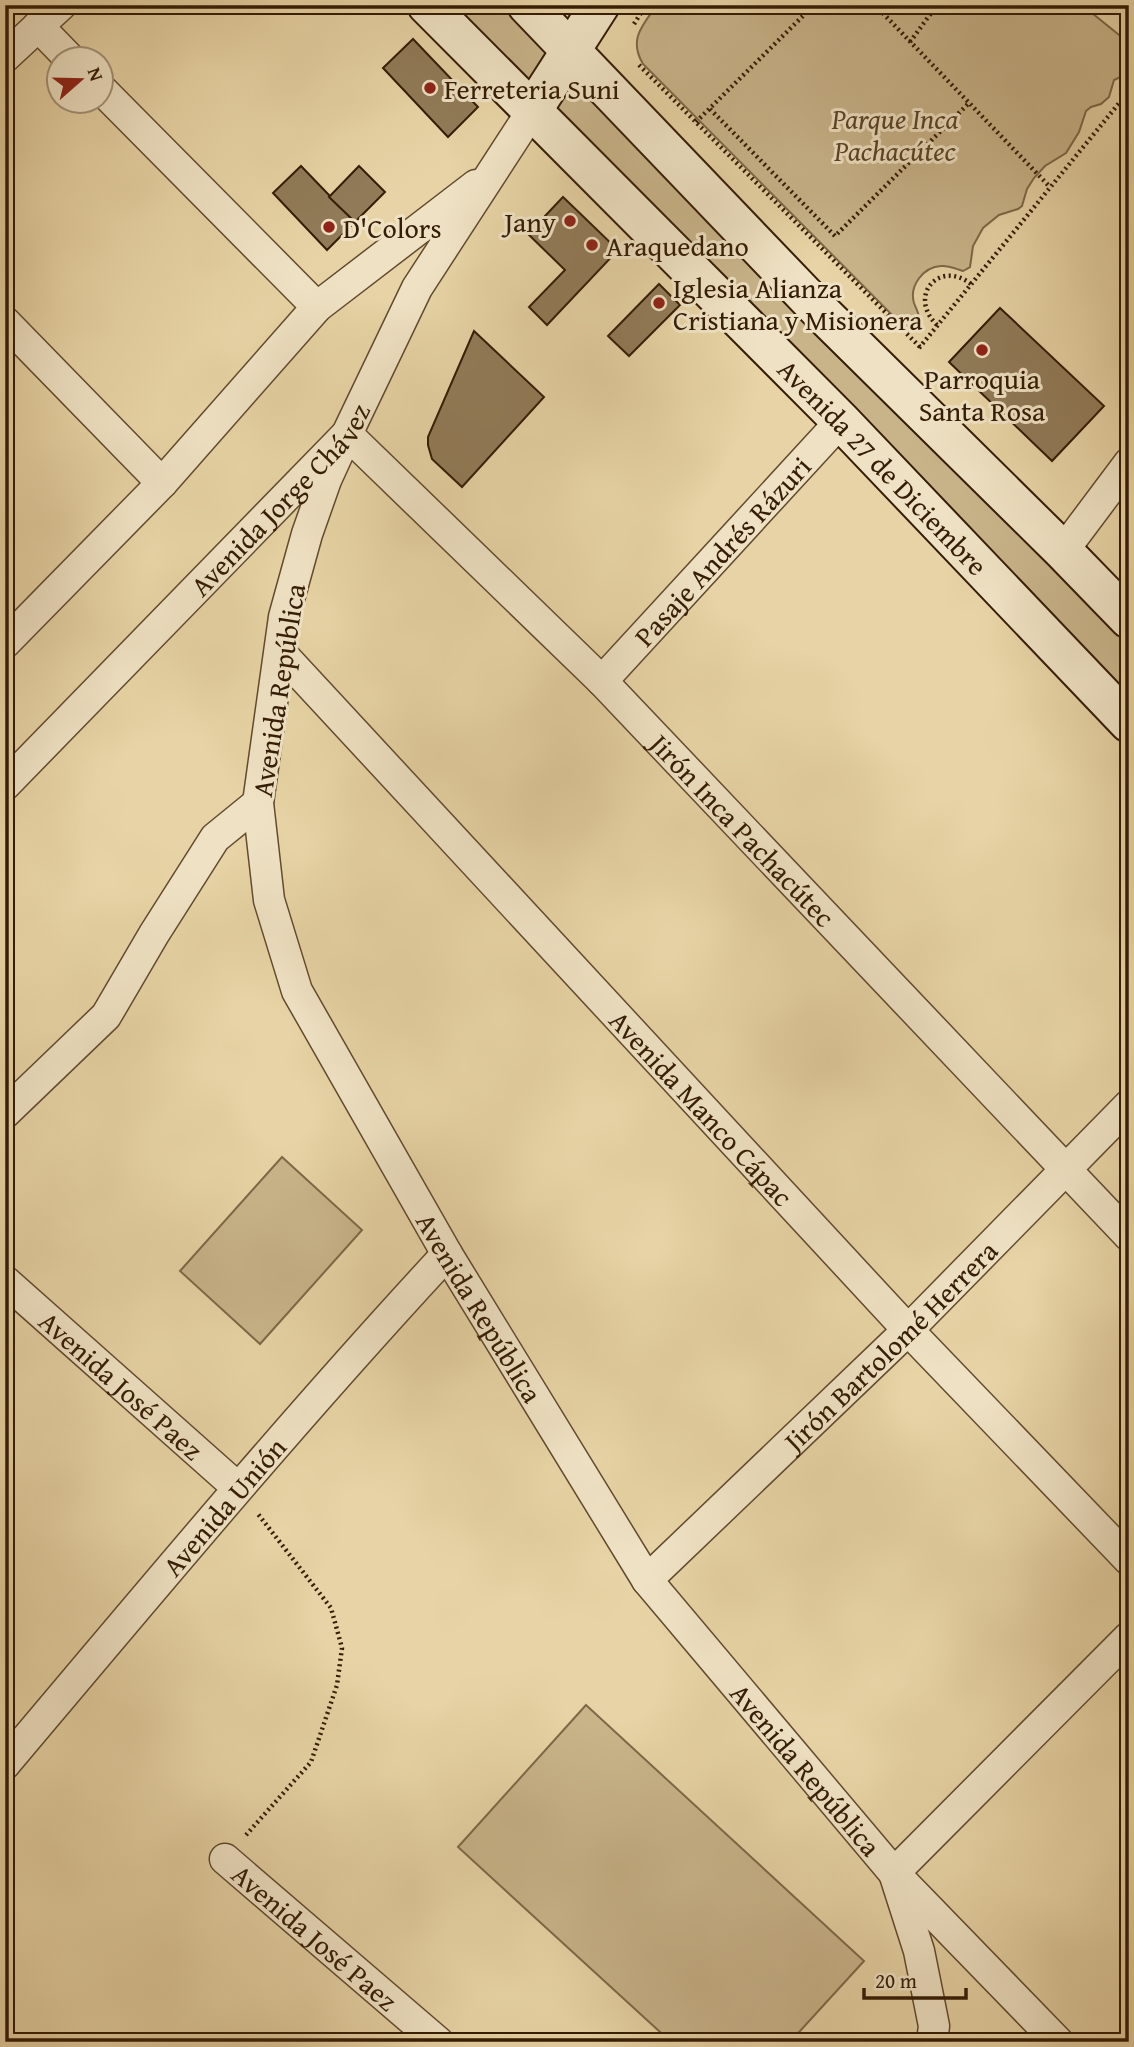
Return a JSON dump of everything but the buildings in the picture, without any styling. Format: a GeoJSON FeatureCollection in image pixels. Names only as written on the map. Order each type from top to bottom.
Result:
{"type":"FeatureCollection","features":[{"type":"Feature","properties":{"kind":"street"},"geometry":{"type":"LineString","coordinates":[[5,57],[61,5]]}},
{"type":"Feature","properties":{"kind":"street","name":"Avenida 27 de Diciembre"},"geometry":{"type":"LineString","coordinates":[[427,5],[841,421],[1129,723]]}},
{"type":"Feature","properties":{"kind":"street"},"geometry":{"type":"LineString","coordinates":[[527,5],[822,313],[1129,619]]}},
{"type":"Feature","properties":{"kind":"street"},"geometry":{"type":"LineString","coordinates":[[533,111],[600,5]]}},
{"type":"Feature","properties":{"kind":"street"},"geometry":{"type":"LineString","coordinates":[[38,26],[57,46]]}},
{"type":"Feature","properties":{"kind":"street"},"geometry":{"type":"LineString","coordinates":[[116,104],[317,307]]}},
{"type":"Feature","properties":{"kind":"street","name":"Avenida Jorge Chávez"},"geometry":{"type":"LineString","coordinates":[[5,785],[347,434],[417,288],[533,111]]}},
{"type":"Feature","properties":{"kind":"street","name":"Avenida Jorge Chávez"},"geometry":{"type":"LineString","coordinates":[[5,643],[162,483],[317,307],[496,170]]}},
{"type":"Feature","properties":{"kind":"street"},"geometry":{"type":"LineString","coordinates":[[5,321],[162,483]]}},
{"type":"Feature","properties":{"kind":"street","name":"Pasaje Andrés Rázuri"},"geometry":{"type":"LineString","coordinates":[[602,681],[841,421]]}},
{"type":"Feature","properties":{"kind":"street","name":"Avenida República"},"geometry":{"type":"LineString","coordinates":[[347,434],[326,480],[307,534],[284,617],[258,803],[269,900],[298,991],[447,1255],[647,1580],[894,1873],[1058,2042]]}},
{"type":"Feature","properties":{"kind":"street","name":"Jirón Inca Pachacútec"},"geometry":{"type":"LineString","coordinates":[[347,434],[602,681],[1129,1236]]}},
{"type":"Feature","properties":{"kind":"street"},"geometry":{"type":"LineString","coordinates":[[1063,551],[1129,463]]}},
{"type":"Feature","properties":{"kind":"street","name":"Avenida Manco Cápac"},"geometry":{"type":"LineString","coordinates":[[280,652],[908,1330],[1129,1560]]}},
{"type":"Feature","properties":{"kind":"street"},"geometry":{"type":"LineString","coordinates":[[5,1114],[106,1016],[215,838],[258,803]]}},
{"type":"Feature","properties":{"kind":"street","name":"Jirón Bartolomé Herrera"},"geometry":{"type":"LineString","coordinates":[[647,1580],[908,1330],[1129,1105]]}},
{"type":"Feature","properties":{"kind":"street","name":"Avenida Unión"},"geometry":{"type":"LineString","coordinates":[[5,1765],[238,1488],[323,1390],[447,1255]]}},
{"type":"Feature","properties":{"kind":"street","name":"Avenida José Paez"},"geometry":{"type":"LineString","coordinates":[[5,1281],[238,1488]]}},
{"type":"Feature","properties":{"kind":"street"},"geometry":{"type":"LineString","coordinates":[[932,2042],[934,2026],[919,1951],[894,1873],[1129,1637]]}},
{"type":"Feature","properties":{"kind":"street","name":"Avenida José Paez"},"geometry":{"type":"LineString","coordinates":[[225,1859],[438,2042]]}},
{"type":"Feature","properties":{"kind":"path"},"geometry":{"type":"LineString","coordinates":[[696,122],[814,5]]}},
{"type":"Feature","properties":{"kind":"path"},"geometry":{"type":"LineString","coordinates":[[874,5],[1050,187]]}},
{"type":"Feature","properties":{"kind":"path"},"geometry":{"type":"LineString","coordinates":[[910,42],[937,5]]}},
{"type":"Feature","properties":{"kind":"path"},"geometry":{"type":"LineString","coordinates":[[638,64],[920,347]]}},
{"type":"Feature","properties":{"kind":"path"},"geometry":{"type":"LineString","coordinates":[[891,382],[1129,91]]}},
{"type":"Feature","properties":{"kind":"path"},"geometry":{"type":"LineString","coordinates":[[710,108],[835,236],[969,103]]}},
{"type":"Feature","properties":{"kind":"path"},"geometry":{"type":"LineString","coordinates":[[937,325],[925,309],[927,289],[934,281],[953,274],[963,277],[971,284]]}},
{"type":"Feature","properties":{"kind":"path"},"geometry":{"type":"LineString","coordinates":[[225,1859],[311,1762],[337,1685],[342,1648],[331,1608],[238,1488]]}},
{"type":"Feature","properties":{"kind":"green space"},"geometry":{"type":"Polygon","coordinates":[[[442,5],[518,5],[560,50],[529,95],[442,5]]]}},
{"type":"Feature","properties":{"kind":"green space","name":"Parque Inca Pachacútec"},"geometry":{"type":"Polygon","coordinates":[[[657,5],[1082,5],[1129,43],[1129,73],[1114,80],[1109,97],[1086,111],[1079,132],[1066,153],[1045,166],[1034,178],[1027,189],[1022,206],[999,215],[983,228],[973,246],[970,267],[963,271],[946,266],[934,267],[919,278],[913,297],[919,316],[918,322],[914,329],[907,330],[643,64],[637,40],[642,26],[657,5]]]}},
{"type":"Feature","properties":{"kind":"green space"},"geometry":{"type":"Polygon","coordinates":[[[573,71],[1129,635],[1129,707],[546,109],[573,71]]]}},
{"type":"Feature","properties":{"kind":"green space"},"geometry":{"type":"Polygon","coordinates":[[[282,1157],[362,1230],[260,1344],[180,1271],[282,1157]]]}},
{"type":"Feature","properties":{"kind":"green space"},"geometry":{"type":"Polygon","coordinates":[[[586,1705],[864,1961],[790,2042],[671,2042],[458,1847],[586,1705]]]}},
{"type":"Feature","properties":{"kind":"place","name":"Ferreteria Suni"},"geometry":{"type":"Point","coordinates":[430,88]}},
{"type":"Feature","properties":{"kind":"place","name":"Jany"},"geometry":{"type":"Point","coordinates":[570,221]}},
{"type":"Feature","properties":{"kind":"place","name":"D'Colors"},"geometry":{"type":"Point","coordinates":[329,227]}},
{"type":"Feature","properties":{"kind":"place","name":"Araquedano"},"geometry":{"type":"Point","coordinates":[592,245]}},
{"type":"Feature","properties":{"kind":"place","name":"Iglesia Alianza Cristiana y Misionera"},"geometry":{"type":"Point","coordinates":[659,303]}},
{"type":"Feature","properties":{"kind":"place","name":"Parroquia Santa Rosa"},"geometry":{"type":"Point","coordinates":[982,350]}}]}
